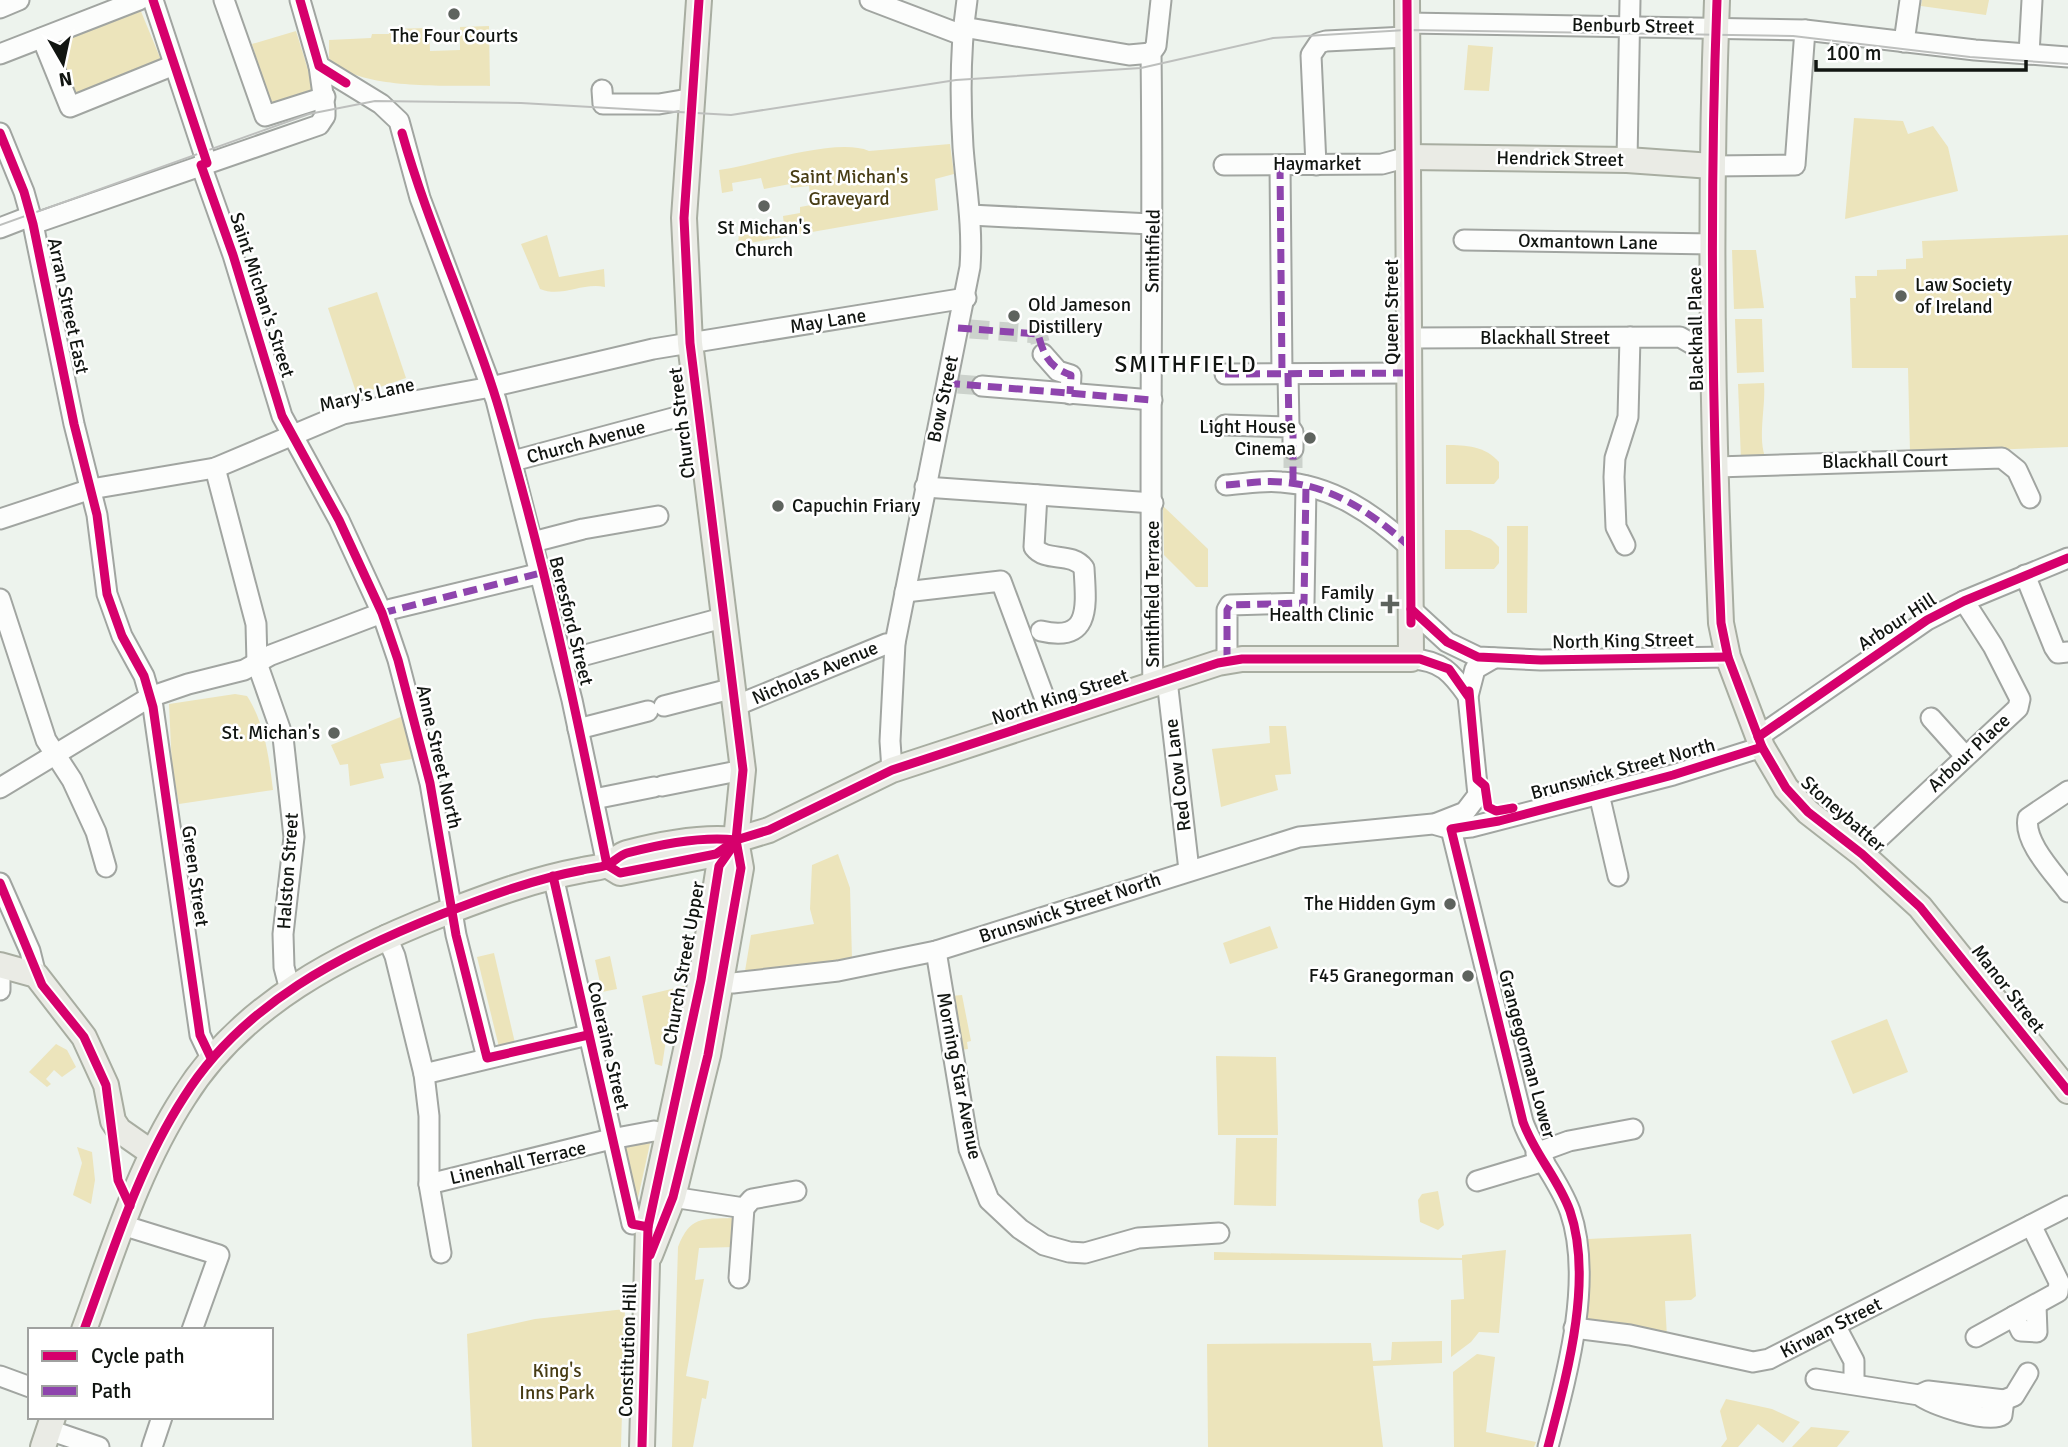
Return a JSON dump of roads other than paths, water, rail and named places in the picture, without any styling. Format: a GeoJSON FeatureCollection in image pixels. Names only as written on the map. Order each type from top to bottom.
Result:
{"type":"FeatureCollection","features":[{"type":"Feature","properties":{"kind":"main road","name":"Church Street"},"geometry":{"type":"LineString","coordinates":[[699,0],[684,218],[690,343],[743,770],[736,840]]}},
{"type":"Feature","properties":{"kind":"main road","name":"Blackhall Place"},"geometry":{"type":"LineString","coordinates":[[1717,0],[1712,166],[1713,356],[1721,622],[1728,657]]}},
{"type":"Feature","properties":{"kind":"main road","name":"Queen Street"},"geometry":{"type":"LineString","coordinates":[[1407,20],[1411,659]]}},
{"type":"Feature","properties":{"kind":"main road","name":"Hendrick Street"},"geometry":{"type":"LineString","coordinates":[[1408,157],[1627,160],[1712,166]]}},
{"type":"Feature","properties":{"kind":"main road","name":"Stoneybatter"},"geometry":{"type":"LineString","coordinates":[[1728,657],[1760,742],[1794,799],[1862,854],[1920,907]]}},
{"type":"Feature","properties":{"kind":"main road","name":"North King Street"},"geometry":{"type":"LineString","coordinates":[[607,865],[620,873],[716,854],[736,840],[769,830],[892,770],[1227,661],[1411,659]]}},
{"type":"Feature","properties":{"kind":"main road","name":"North King Street"},"geometry":{"type":"LineString","coordinates":[[85,1328],[122,1225],[152,1153],[183,1097],[211,1058],[247,1022],[290,990],[341,958],[386,936],[505,890],[553,876],[607,865],[624,854],[715,838],[736,840]]}},
{"type":"Feature","properties":{"kind":"main road","name":"Church Street Upper"},"geometry":{"type":"LineString","coordinates":[[712,981],[710,914],[719,866],[736,840]]}},
{"type":"Feature","properties":{"kind":"main road","name":"Church Street Upper"},"geometry":{"type":"LineString","coordinates":[[650,1255],[648,1227],[663,1195],[741,868],[736,840]]}},
{"type":"Feature","properties":{"kind":"main road"},"geometry":{"type":"LineString","coordinates":[[679,863],[691,867],[698,878],[710,914]]}},
{"type":"Feature","properties":{"kind":"main road","name":"Manor Street"},"geometry":{"type":"LineString","coordinates":[[1920,907],[2068,1091]]}},
{"type":"Feature","properties":{"kind":"main road"},"geometry":{"type":"LineString","coordinates":[[0,965],[36,975],[84,1037],[106,1084],[113,1121],[119,1130],[152,1153]]}},
{"type":"Feature","properties":{"kind":"main road","name":"Constitution Hill"},"geometry":{"type":"LineString","coordinates":[[642,1447],[650,1255]]}},
{"type":"Feature","properties":{"kind":"street"},"geometry":{"type":"LineString","coordinates":[[0,8],[19,0]]}},
{"type":"Feature","properties":{"kind":"street"},"geometry":{"type":"LineString","coordinates":[[0,54],[139,0]]}},
{"type":"Feature","properties":{"kind":"street","name":"Saint Michan's Street"},"geometry":{"type":"LineString","coordinates":[[153,0],[282,416],[339,520],[382,613]]}},
{"type":"Feature","properties":{"kind":"street"},"geometry":{"type":"LineString","coordinates":[[224,0],[265,116],[325,105]]}},
{"type":"Feature","properties":{"kind":"street"},"geometry":{"type":"LineString","coordinates":[[0,228],[32,220],[319,125],[325,105],[319,66],[300,0]]}},
{"type":"Feature","properties":{"kind":"street"},"geometry":{"type":"LineString","coordinates":[[870,0],[963,31],[1129,55],[1151,53]]}},
{"type":"Feature","properties":{"kind":"street","name":"Bow Street"},"geometry":{"type":"LineString","coordinates":[[892,770],[890,741],[895,643],[925,487],[964,328],[972,242],[963,147],[963,31],[967,0]]}},
{"type":"Feature","properties":{"kind":"street","name":"Smithfield"},"geometry":{"type":"LineString","coordinates":[[1153,503],[1151,224],[1154,131],[1151,53],[1156,46],[1161,0]]}},
{"type":"Feature","properties":{"kind":"street"},"geometry":{"type":"LineString","coordinates":[[1627,160],[1630,0]]}},
{"type":"Feature","properties":{"kind":"street"},"geometry":{"type":"LineString","coordinates":[[1904,42],[1910,0]]}},
{"type":"Feature","properties":{"kind":"street"},"geometry":{"type":"LineString","coordinates":[[2029,54],[2032,0]]}},
{"type":"Feature","properties":{"kind":"street","name":"Benburb Street"},"geometry":{"type":"LineString","coordinates":[[1316,164],[1311,55],[1314,49],[1326,41],[1407,20],[1630,33],[1716,27],[1805,30],[2068,57]]}},
{"type":"Feature","properties":{"kind":"street"},"geometry":{"type":"LineString","coordinates":[[1712,166],[1795,165],[1805,30]]}},
{"type":"Feature","properties":{"kind":"street"},"geometry":{"type":"LineString","coordinates":[[42,38],[70,107],[174,65]]}},
{"type":"Feature","properties":{"kind":"street","name":"Beresford Street"},"geometry":{"type":"LineString","coordinates":[[319,66],[381,104],[399,121],[420,198],[491,387],[513,461],[563,662],[607,865]]}},
{"type":"Feature","properties":{"kind":"street"},"geometry":{"type":"LineString","coordinates":[[602,90],[603,104],[659,104],[694,98]]}},
{"type":"Feature","properties":{"kind":"street","name":"Arran Street East"},"geometry":{"type":"LineString","coordinates":[[0,133],[24,192],[32,220],[74,424],[91,489],[111,608],[144,676],[150,697]]}},
{"type":"Feature","properties":{"kind":"street","name":"Haymarket"},"geometry":{"type":"LineString","coordinates":[[1224,165],[1382,164],[1408,157]]}},
{"type":"Feature","properties":{"kind":"street"},"geometry":{"type":"LineString","coordinates":[[1225,425],[1291,436],[1285,374],[1280,165]]}},
{"type":"Feature","properties":{"kind":"street"},"geometry":{"type":"LineString","coordinates":[[970,215],[1151,224]]}},
{"type":"Feature","properties":{"kind":"street","name":"Oxmantown Lane"},"geometry":{"type":"LineString","coordinates":[[1464,240],[1713,244]]}},
{"type":"Feature","properties":{"kind":"street","name":"May Lane"},"geometry":{"type":"LineString","coordinates":[[690,343],[966,298]]}},
{"type":"Feature","properties":{"kind":"street"},"geometry":{"type":"LineString","coordinates":[[1680,337],[1713,315]]}},
{"type":"Feature","properties":{"kind":"street"},"geometry":{"type":"LineString","coordinates":[[1625,545],[1616,527],[1614,477],[1615,458],[1628,417],[1630,337]]}},
{"type":"Feature","properties":{"kind":"street","name":"Blackhall Street"},"geometry":{"type":"LineString","coordinates":[[1409,338],[1680,337],[1713,356]]}},
{"type":"Feature","properties":{"kind":"street","name":"Mary's Lane"},"geometry":{"type":"LineString","coordinates":[[0,519],[91,489],[215,468],[343,414],[491,387],[690,343]]}},
{"type":"Feature","properties":{"kind":"street"},"geometry":{"type":"LineString","coordinates":[[1043,354],[1058,371],[1071,375],[1070,394]]}},
{"type":"Feature","properties":{"kind":"street"},"geometry":{"type":"LineString","coordinates":[[1225,374],[1410,373]]}},
{"type":"Feature","properties":{"kind":"street"},"geometry":{"type":"LineString","coordinates":[[982,386],[1152,400]]}},
{"type":"Feature","properties":{"kind":"street","name":"Church Avenue"},"geometry":{"type":"LineString","coordinates":[[513,461],[699,411]]}},
{"type":"Feature","properties":{"kind":"street","name":"Blackhall Court"},"geometry":{"type":"LineString","coordinates":[[1717,467],[2001,458],[2017,470],[2029,498]]}},
{"type":"Feature","properties":{"kind":"street","name":"Halston Street"},"geometry":{"type":"LineString","coordinates":[[215,468],[256,624],[257,663],[283,737],[293,806],[294,837],[283,934],[284,967],[290,990]]}},
{"type":"Feature","properties":{"kind":"street"},"geometry":{"type":"LineString","coordinates":[[1226,485],[1297,482],[1363,509],[1411,548]]}},
{"type":"Feature","properties":{"kind":"street"},"geometry":{"type":"LineString","coordinates":[[1227,661],[1227,610],[1230,605],[1304,603],[1297,482]]}},
{"type":"Feature","properties":{"kind":"street"},"geometry":{"type":"LineString","coordinates":[[925,487],[1153,503]]}},
{"type":"Feature","properties":{"kind":"street"},"geometry":{"type":"LineString","coordinates":[[1037,495],[1034,547],[1044,555],[1073,558],[1084,568],[1084,618],[1078,627],[1064,634],[1041,631]]}},
{"type":"Feature","properties":{"kind":"street","name":"Smithfield Terrace"},"geometry":{"type":"LineString","coordinates":[[1153,503],[1160,682]]}},
{"type":"Feature","properties":{"kind":"street"},"geometry":{"type":"LineString","coordinates":[[533,542],[583,529],[658,516]]}},
{"type":"Feature","properties":{"kind":"street","name":"Arbour Hill"},"geometry":{"type":"LineString","coordinates":[[1760,742],[1927,620],[1964,601],[2068,558]]}},
{"type":"Feature","properties":{"kind":"street"},"geometry":{"type":"LineString","coordinates":[[0,788],[150,697],[257,663],[271,655],[382,613],[541,573]]}},
{"type":"Feature","properties":{"kind":"street"},"geometry":{"type":"LineString","coordinates":[[2025,575],[2054,648],[2058,653],[2068,652]]}},
{"type":"Feature","properties":{"kind":"street"},"geometry":{"type":"LineString","coordinates":[[905,592],[1001,581],[1052,718]]}},
{"type":"Feature","properties":{"kind":"street"},"geometry":{"type":"LineString","coordinates":[[0,599],[46,740],[72,780],[90,820],[106,867]]}},
{"type":"Feature","properties":{"kind":"street","name":"Arbour Place"},"geometry":{"type":"LineString","coordinates":[[1862,854],[2018,708],[2021,699],[1993,646],[1964,601]]}},
{"type":"Feature","properties":{"kind":"street","name":"North King Street"},"geometry":{"type":"LineString","coordinates":[[1411,608],[1461,651],[1494,658],[1728,657]]}},
{"type":"Feature","properties":{"kind":"street","name":"Anne Street North"},"geometry":{"type":"LineString","coordinates":[[382,613],[398,660],[430,783],[452,910],[487,1058]]}},
{"type":"Feature","properties":{"kind":"street"},"geometry":{"type":"LineString","coordinates":[[563,662],[726,617]]}},
{"type":"Feature","properties":{"kind":"street","name":"Nicholas Avenue"},"geometry":{"type":"LineString","coordinates":[[578,729],[656,708],[735,697],[895,643]]}},
{"type":"Feature","properties":{"kind":"street"},"geometry":{"type":"LineString","coordinates":[[1442,827],[1465,812],[1478,795],[1468,696],[1475,669],[1494,658]]}},
{"type":"Feature","properties":{"kind":"street"},"geometry":{"type":"LineString","coordinates":[[1411,659],[1430,661],[1449,669],[1468,696]]}},
{"type":"Feature","properties":{"kind":"street","name":"Red Cow Lane"},"geometry":{"type":"LineString","coordinates":[[1160,682],[1189,870]]}},
{"type":"Feature","properties":{"kind":"street","name":"Green Street"},"geometry":{"type":"LineString","coordinates":[[150,697],[200,1035],[211,1058]]}},
{"type":"Feature","properties":{"kind":"street"},"geometry":{"type":"LineString","coordinates":[[1931,718],[1965,756]]}},
{"type":"Feature","properties":{"kind":"street","name":"Brunswick Street North"},"geometry":{"type":"LineString","coordinates":[[712,981],[838,971],[936,951],[1299,837],[1499,821],[1599,794],[1760,742]]}},
{"type":"Feature","properties":{"kind":"street"},"geometry":{"type":"LineString","coordinates":[[594,799],[743,770]]}},
{"type":"Feature","properties":{"kind":"street"},"geometry":{"type":"LineString","coordinates":[[2068,791],[2028,818],[2026,825],[2035,844],[2068,892]]}},
{"type":"Feature","properties":{"kind":"street"},"geometry":{"type":"LineString","coordinates":[[1599,794],[1618,876]]}},
{"type":"Feature","properties":{"kind":"street","name":"Grangegorman Lower"},"geometry":{"type":"LineString","coordinates":[[1442,827],[1520,1109],[1540,1157],[1558,1180],[1576,1234],[1578,1262],[1574,1328],[1565,1382],[1548,1447]]}},
{"type":"Feature","properties":{"kind":"street","name":"Coleraine Street"},"geometry":{"type":"LineString","coordinates":[[553,876],[632,1224]]}},
{"type":"Feature","properties":{"kind":"street"},"geometry":{"type":"LineString","coordinates":[[0,883],[30,951],[36,975]]}},
{"type":"Feature","properties":{"kind":"street"},"geometry":{"type":"LineString","coordinates":[[386,936],[395,956],[424,1074],[429,1116],[429,1184],[441,1254]]}},
{"type":"Feature","properties":{"kind":"street","name":"Morning Star Avenue"},"geometry":{"type":"LineString","coordinates":[[936,951],[969,1149],[989,1200],[1020,1229],[1044,1245],[1069,1252],[1085,1254],[1138,1238],[1219,1233]]}},
{"type":"Feature","properties":{"kind":"street"},"geometry":{"type":"LineString","coordinates":[[0,976],[0,990]]}},
{"type":"Feature","properties":{"kind":"street"},"geometry":{"type":"LineString","coordinates":[[424,1074],[588,1035]]}},
{"type":"Feature","properties":{"kind":"street"},"geometry":{"type":"LineString","coordinates":[[1477,1181],[1540,1157],[1569,1141],[1633,1129]]}},
{"type":"Feature","properties":{"kind":"street","name":"Linenhall Terrace"},"geometry":{"type":"LineString","coordinates":[[429,1184],[611,1139],[654,1131],[678,1135]]}},
{"type":"Feature","properties":{"kind":"street"},"geometry":{"type":"LineString","coordinates":[[739,1278],[744,1208],[752,1199],[796,1191]]}},
{"type":"Feature","properties":{"kind":"street"},"geometry":{"type":"LineString","coordinates":[[663,1195],[744,1208]]}},
{"type":"Feature","properties":{"kind":"street","name":"Kirwan Street"},"geometry":{"type":"LineString","coordinates":[[1574,1328],[1630,1335],[1753,1362],[1769,1359],[2068,1206]]}},
{"type":"Feature","properties":{"kind":"street"},"geometry":{"type":"LineString","coordinates":[[122,1225],[219,1255],[193,1328]]}},
{"type":"Feature","properties":{"kind":"street"},"geometry":{"type":"LineString","coordinates":[[1976,1337],[2014,1316],[2021,1331],[2037,1332],[2036,1305],[2058,1292],[2059,1282],[2031,1225]]}},
{"type":"Feature","properties":{"kind":"street"},"geometry":{"type":"LineString","coordinates":[[1836,1326],[1854,1361],[1854,1383]]}},
{"type":"Feature","properties":{"kind":"street"},"geometry":{"type":"LineString","coordinates":[[1816,1379],[1919,1395],[1928,1391],[2004,1400],[2014,1396],[2028,1373]]}},
{"type":"Feature","properties":{"kind":"street"},"geometry":{"type":"LineString","coordinates":[[0,1376],[28,1386]]}},
{"type":"Feature","properties":{"kind":"street"},"geometry":{"type":"LineString","coordinates":[[152,1447],[161,1419]]}},
{"type":"Feature","properties":{"kind":"street"},"geometry":{"type":"LineString","coordinates":[[49,1431],[99,1447]]}},
{"type":"Feature","properties":{"kind":"tunnel"},"geometry":{"type":"LineString","coordinates":[[970,329],[1038,334],[1043,354]]}},
{"type":"Feature","properties":{"kind":"tunnel"},"geometry":{"type":"LineString","coordinates":[[958,384],[982,386]]}},
{"type":"Feature","properties":{"kind":"tunnel"},"geometry":{"type":"LineString","coordinates":[[1293,449],[1293,477]]}},
{"type":"Feature","properties":{"kind":"tram line"},"geometry":{"type":"LineString","coordinates":[[0,225],[309,114],[375,101],[521,103],[731,115],[956,80],[1141,68],[1273,38],[1406,30],[1793,36],[1970,57],[2068,64]]}},
{"type":"Feature","properties":{"kind":"place","name":"The Four Courts"},"geometry":{"type":"Point","coordinates":[454,14]}},
{"type":"Feature","properties":{"kind":"place","name":"St Michan's Church"},"geometry":{"type":"Point","coordinates":[764,206]}},
{"type":"Feature","properties":{"kind":"place","name":"Law Society of Ireland"},"geometry":{"type":"Point","coordinates":[1901,296]}},
{"type":"Feature","properties":{"kind":"place","name":"Old Jameson Distillery"},"geometry":{"type":"Point","coordinates":[1014,316]}},
{"type":"Feature","properties":{"kind":"place","name":"Light House Cinema"},"geometry":{"type":"Point","coordinates":[1310,438]}},
{"type":"Feature","properties":{"kind":"place","name":"Capuchin Friary"},"geometry":{"type":"Point","coordinates":[778,506]}},
{"type":"Feature","properties":{"kind":"place","name":"Family Health Clinic"},"geometry":{"type":"Point","coordinates":[1390,604]}},
{"type":"Feature","properties":{"kind":"place","name":"St. Michan's"},"geometry":{"type":"Point","coordinates":[334,733]}},
{"type":"Feature","properties":{"kind":"place","name":"The Hidden Gym"},"geometry":{"type":"Point","coordinates":[1450,904]}},
{"type":"Feature","properties":{"kind":"place","name":"F45 Granegorman"},"geometry":{"type":"Point","coordinates":[1468,976]}},
{"type":"Feature","properties":{"kind":"district","name":"SMITHFIELD"},"geometry":{"type":"Point","coordinates":[1186,364]}},
{"type":"Feature","properties":{"kind":"park label","name":"Saint Michan's Graveyard"},"geometry":{"type":"Point","coordinates":[849,188]}},
{"type":"Feature","properties":{"kind":"park label","name":"King's Inns Park"},"geometry":{"type":"Point","coordinates":[557,1382]}}]}
